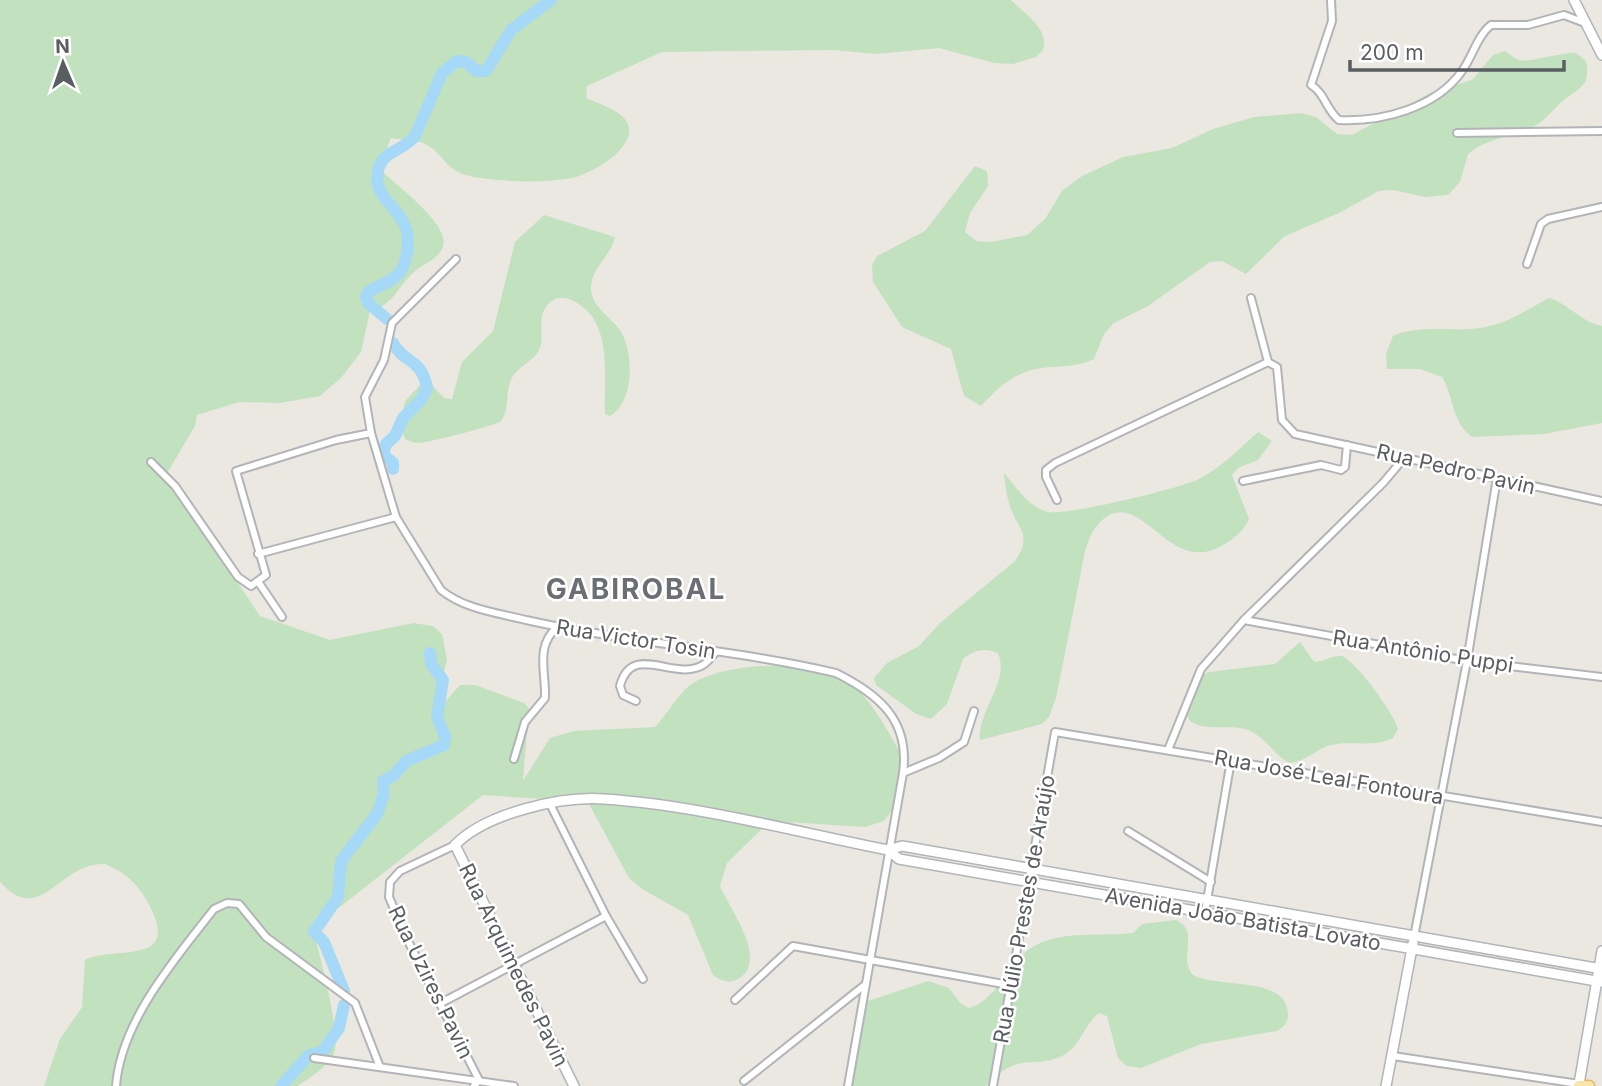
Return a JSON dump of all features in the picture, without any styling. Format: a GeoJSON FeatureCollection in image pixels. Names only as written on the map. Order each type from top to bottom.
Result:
{"type":"FeatureCollection","features":[{"type":"Feature","properties":{"kind":"street"},"geometry":{"type":"LineString","coordinates":[[1331,0],[1332,21],[1311,85],[1322,94],[1333,115],[1339,120],[1394,116],[1439,93],[1464,70],[1481,35],[1491,24],[1528,25],[1564,15],[1587,24]]}},
{"type":"Feature","properties":{"kind":"street"},"geometry":{"type":"LineString","coordinates":[[1574,0],[1602,55]]}},
{"type":"Feature","properties":{"kind":"street"},"geometry":{"type":"LineString","coordinates":[[1457,133],[1602,131]]}},
{"type":"Feature","properties":{"kind":"street"},"geometry":{"type":"LineString","coordinates":[[1527,264],[1541,224],[1548,219],[1602,207]]}},
{"type":"Feature","properties":{"kind":"street","name":"Rua Victor Tosin"},"geometry":{"type":"LineString","coordinates":[[456,259],[392,323],[384,360],[365,397],[370,433],[396,517],[435,582],[451,598],[485,610],[557,627],[811,667],[836,674],[858,684],[887,709],[898,725],[904,741],[903,773],[848,1086]]}},
{"type":"Feature","properties":{"kind":"street"},"geometry":{"type":"LineString","coordinates":[[1057,500],[1046,477],[1046,470],[1055,463],[1268,362],[1251,298]]}},
{"type":"Feature","properties":{"kind":"street","name":"Rua Pedro Pavin"},"geometry":{"type":"LineString","coordinates":[[1268,362],[1277,367],[1282,419],[1295,434],[1602,501]]}},
{"type":"Feature","properties":{"kind":"street"},"geometry":{"type":"LineString","coordinates":[[151,461],[175,486],[238,577],[251,586],[259,583],[266,575],[236,471],[336,440],[370,433]]}},
{"type":"Feature","properties":{"kind":"street"},"geometry":{"type":"LineString","coordinates":[[1243,481],[1321,465],[1341,470],[1345,467],[1347,445]]}},
{"type":"Feature","properties":{"kind":"street"},"geometry":{"type":"LineString","coordinates":[[1168,750],[1201,669],[1244,620],[1384,483],[1405,457]]}},
{"type":"Feature","properties":{"kind":"street"},"geometry":{"type":"LineString","coordinates":[[1386,1086],[1439,795],[1467,661],[1497,478]]}},
{"type":"Feature","properties":{"kind":"street"},"geometry":{"type":"LineString","coordinates":[[258,554],[396,517]]}},
{"type":"Feature","properties":{"kind":"street"},"geometry":{"type":"LineString","coordinates":[[259,583],[282,617]]}},
{"type":"Feature","properties":{"kind":"street","name":"Rua Antônio Puppi"},"geometry":{"type":"LineString","coordinates":[[1244,620],[1467,661],[1602,677]]}},
{"type":"Feature","properties":{"kind":"street"},"geometry":{"type":"LineString","coordinates":[[514,759],[525,722],[545,698],[542,648],[546,637],[557,627]]}},
{"type":"Feature","properties":{"kind":"street"},"geometry":{"type":"LineString","coordinates":[[636,701],[623,695],[620,686],[629,668],[637,664],[691,669],[704,664],[716,652]]}},
{"type":"Feature","properties":{"kind":"street"},"geometry":{"type":"LineString","coordinates":[[903,773],[939,758],[964,742],[974,711]]}},
{"type":"Feature","properties":{"kind":"street","name":"Rua José Leal Fontoura"},"geometry":{"type":"LineString","coordinates":[[1055,732],[1602,822]]}},
{"type":"Feature","properties":{"kind":"street","name":"Rua Júlio Prestes de Araújo"},"geometry":{"type":"LineString","coordinates":[[993,1086],[1055,732]]}},
{"type":"Feature","properties":{"kind":"street"},"geometry":{"type":"LineString","coordinates":[[1205,912],[1231,760]]}},
{"type":"Feature","properties":{"kind":"street","name":"Avenida João Batista Lovato"},"geometry":{"type":"LineString","coordinates":[[455,845],[477,828],[550,804],[604,799],[672,807],[888,850],[902,846],[1600,969]]}},
{"type":"Feature","properties":{"kind":"street"},"geometry":{"type":"LineString","coordinates":[[550,804],[606,916],[643,979]]}},
{"type":"Feature","properties":{"kind":"street"},"geometry":{"type":"LineString","coordinates":[[1128,831],[1211,882]]}},
{"type":"Feature","properties":{"kind":"street","name":"Rua Uzires Pavin"},"geometry":{"type":"LineString","coordinates":[[455,845],[400,871],[390,882],[389,897],[441,1003],[476,1083]]}},
{"type":"Feature","properties":{"kind":"street","name":"Rua Arquimedes Pavin"},"geometry":{"type":"LineString","coordinates":[[455,845],[573,1086]]}},
{"type":"Feature","properties":{"kind":"street","name":"Avenida João Batista Lovato"},"geometry":{"type":"LineString","coordinates":[[888,850],[899,859],[1599,981]]}},
{"type":"Feature","properties":{"kind":"street"},"geometry":{"type":"LineString","coordinates":[[116,1086],[118,1060],[154,987],[214,909],[227,903],[239,904],[266,937],[355,1003],[380,1067]]}},
{"type":"Feature","properties":{"kind":"street"},"geometry":{"type":"LineString","coordinates":[[441,1003],[514,967],[606,916]]}},
{"type":"Feature","properties":{"kind":"street"},"geometry":{"type":"LineString","coordinates":[[735,1000],[793,946],[1009,985]]}},
{"type":"Feature","properties":{"kind":"street"},"geometry":{"type":"LineString","coordinates":[[1393,1056],[1582,1085],[1602,951]]}},
{"type":"Feature","properties":{"kind":"street"},"geometry":{"type":"LineString","coordinates":[[1560,974],[1562,962]]}},
{"type":"Feature","properties":{"kind":"street"},"geometry":{"type":"LineString","coordinates":[[744,1081],[866,984]]}},
{"type":"Feature","properties":{"kind":"street"},"geometry":{"type":"LineString","coordinates":[[314,1058],[476,1083],[514,1086]]}},
{"type":"Feature","properties":{"kind":"green space"},"geometry":{"type":"Polygon","coordinates":[[[0,0],[1011,0],[1039,28],[1043,35],[1043,50],[1036,57],[1013,64],[994,63],[939,48],[876,54],[834,50],[662,52],[587,86],[586,98],[624,118],[629,128],[628,137],[614,156],[592,170],[572,178],[526,181],[468,176],[451,168],[423,143],[391,138],[379,168],[431,217],[444,240],[442,249],[413,273],[384,305],[370,311],[361,352],[341,378],[320,396],[280,403],[239,402],[197,415],[195,426],[166,475],[260,616],[330,640],[413,623],[433,626],[442,634],[447,660],[431,718],[460,685],[475,685],[524,703],[529,708],[523,781],[550,738],[574,731],[655,727],[689,686],[723,671],[745,667],[794,666],[816,669],[850,683],[873,708],[904,758],[893,809],[884,821],[865,827],[770,821],[727,863],[720,886],[749,947],[747,971],[738,979],[725,981],[713,975],[688,915],[642,889],[629,878],[588,802],[483,795],[313,928],[332,1012],[336,1043],[334,1053],[327,1063],[298,1086],[44,1086],[60,1039],[82,1007],[85,960],[151,946],[157,937],[157,923],[135,884],[105,864],[89,866],[75,872],[40,896],[28,898],[15,894],[0,882],[0,0]]]}},
{"type":"Feature","properties":{"kind":"green space"},"geometry":{"type":"Polygon","coordinates":[[[1505,51],[1523,61],[1576,53],[1586,61],[1586,79],[1581,87],[1538,124],[1484,144],[1468,154],[1460,182],[1448,195],[1425,197],[1393,190],[1379,191],[1339,213],[1285,236],[1246,274],[1222,261],[1210,262],[1148,306],[1114,323],[1104,334],[1094,359],[1020,374],[996,390],[981,406],[964,396],[951,349],[902,327],[873,282],[872,265],[877,256],[925,231],[975,166],[987,171],[988,186],[970,213],[965,232],[976,241],[991,242],[1027,235],[1045,219],[1062,191],[1082,176],[1123,157],[1172,148],[1213,129],[1254,117],[1301,113],[1316,117],[1337,134],[1352,135],[1432,92],[1472,80],[1493,55],[1505,51]]]}},
{"type":"Feature","properties":{"kind":"green space"},"geometry":{"type":"Polygon","coordinates":[[[544,215],[615,237],[593,276],[591,291],[599,307],[620,330],[628,351],[628,388],[618,409],[610,416],[605,414],[604,349],[594,319],[584,308],[569,299],[559,298],[550,302],[544,312],[539,350],[511,380],[506,411],[501,421],[426,442],[416,443],[405,439],[398,423],[406,400],[422,383],[431,384],[444,398],[452,399],[462,362],[493,331],[515,242],[544,215]]]}},
{"type":"Feature","properties":{"kind":"green space"},"geometry":{"type":"Polygon","coordinates":[[[1549,298],[1588,321],[1602,326],[1602,423],[1544,434],[1473,437],[1461,426],[1442,377],[1420,369],[1387,369],[1386,354],[1393,336],[1416,330],[1490,326],[1514,318],[1549,298]]]}},
{"type":"Feature","properties":{"kind":"green space"},"geometry":{"type":"Polygon","coordinates":[[[1258,432],[1272,441],[1258,460],[1238,468],[1232,475],[1249,519],[1240,532],[1228,542],[1209,551],[1192,552],[1176,546],[1136,517],[1123,512],[1109,515],[1097,526],[1084,556],[1056,698],[1049,717],[1042,724],[980,740],[984,717],[1000,674],[998,653],[993,651],[979,650],[963,659],[947,704],[931,719],[916,714],[876,685],[874,678],[887,663],[919,646],[940,623],[1015,561],[1023,545],[1023,538],[1009,502],[1004,473],[1034,506],[1048,512],[1077,510],[1199,479],[1223,463],[1258,432]]]}},
{"type":"Feature","properties":{"kind":"green space"},"geometry":{"type":"Polygon","coordinates":[[[1300,642],[1314,662],[1341,656],[1355,666],[1374,688],[1396,722],[1398,729],[1393,738],[1378,743],[1331,745],[1290,763],[1264,740],[1245,729],[1203,726],[1190,721],[1186,713],[1200,676],[1209,672],[1275,664],[1300,642]]]}},
{"type":"Feature","properties":{"kind":"green space"},"geometry":{"type":"Polygon","coordinates":[[[1176,920],[1187,931],[1187,960],[1193,975],[1219,982],[1264,988],[1276,993],[1284,1002],[1288,1014],[1284,1026],[1277,1031],[1201,1044],[1141,1068],[1126,1066],[1118,1058],[1107,1016],[1099,1013],[1064,1055],[1017,1064],[986,1086],[845,1086],[863,1008],[868,1001],[928,981],[949,988],[960,1003],[969,1008],[979,1004],[995,990],[1023,955],[1043,942],[1068,936],[1133,933],[1142,924],[1176,920]]]}},
{"type":"Feature","properties":{"kind":"waterway"},"geometry":{"type":"LineString","coordinates":[[387,319],[368,303],[366,297],[368,292],[390,281],[401,271],[408,237],[405,226],[381,192],[378,182],[380,164],[415,136],[442,73],[457,61],[466,62],[476,71],[486,71],[511,30],[551,0]]}},
{"type":"Feature","properties":{"kind":"waterway"},"geometry":{"type":"LineString","coordinates":[[393,343],[397,350],[421,371],[427,388],[421,400],[403,418],[395,436],[386,444],[383,454],[393,463],[393,469]]}},
{"type":"Feature","properties":{"kind":"waterway"},"geometry":{"type":"LineString","coordinates":[[344,991],[324,942],[314,932],[338,897],[341,861],[377,814],[384,794],[383,781],[393,776],[406,761],[444,745],[445,736],[437,717],[443,680],[431,664],[430,653]]}},
{"type":"Feature","properties":{"kind":"waterway"},"geometry":{"type":"LineString","coordinates":[[281,1086],[309,1055],[322,1052],[339,1028],[344,1005]]}},
{"type":"Feature","properties":{"kind":"district","name":"GABIROBAL"},"geometry":{"type":"Point","coordinates":[636,589]}}]}
